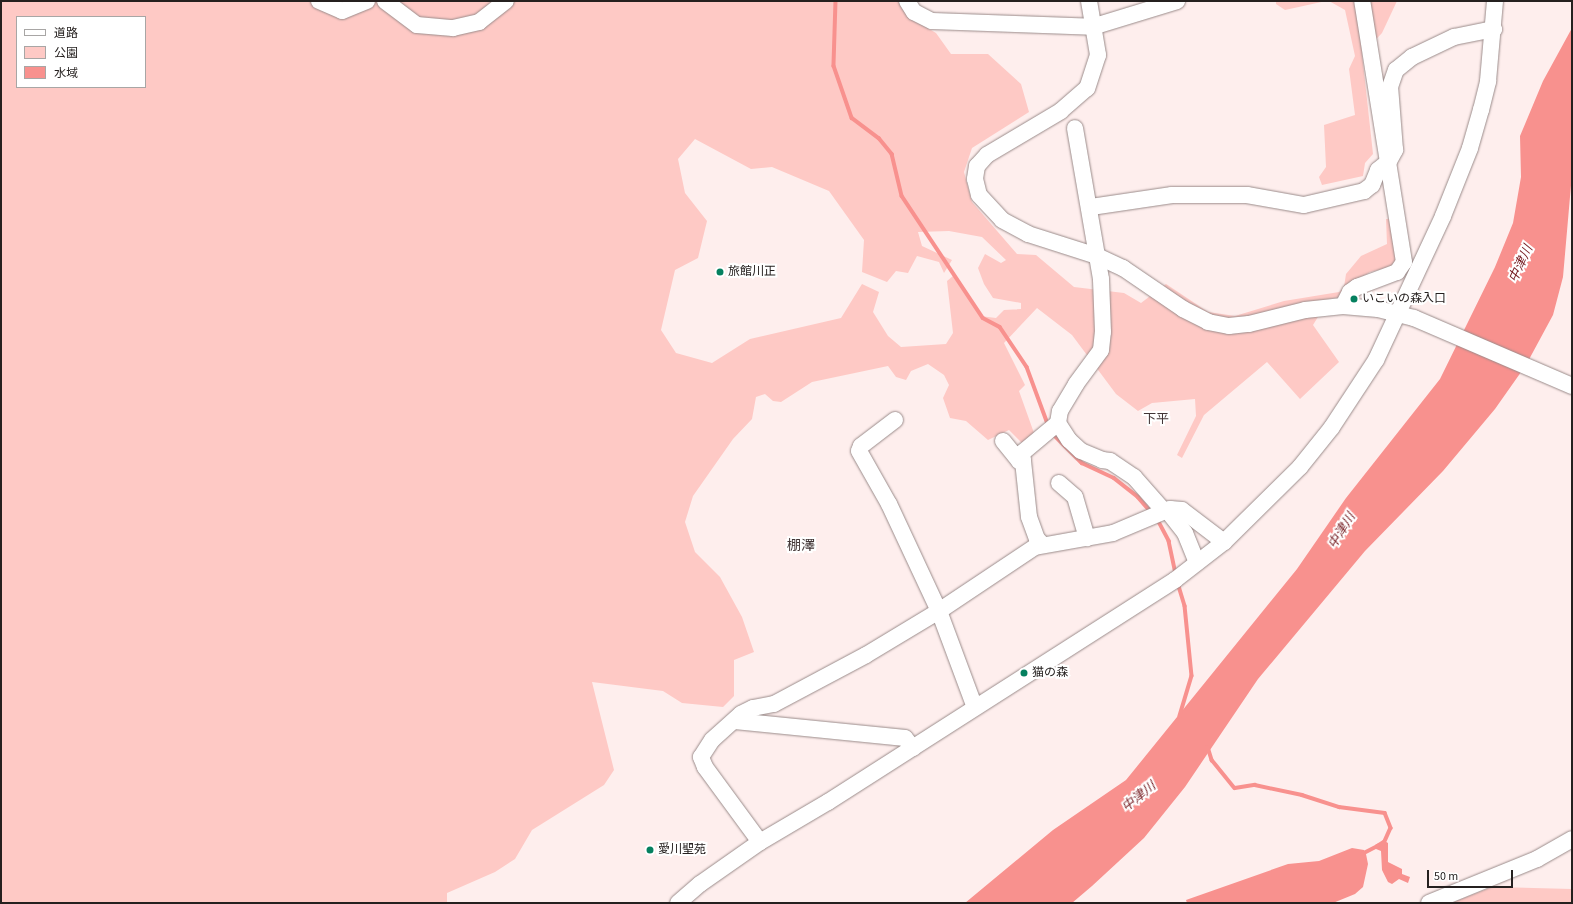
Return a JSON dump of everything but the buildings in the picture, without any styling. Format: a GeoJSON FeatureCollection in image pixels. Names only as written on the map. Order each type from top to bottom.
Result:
{"type":"FeatureCollection","features":[{"type":"Feature","properties":{"kind":"street"},"geometry":{"type":"LineString","coordinates":[[319,1],[342,11],[368,1]]}},
{"type":"Feature","properties":{"kind":"street"},"geometry":{"type":"LineString","coordinates":[[386,1],[417,25],[452,28],[479,22],[506,1]]}},
{"type":"Feature","properties":{"kind":"street"},"geometry":{"type":"LineString","coordinates":[[907,1],[914,12],[932,20],[1092,27],[1177,1]]}},
{"type":"Feature","properties":{"kind":"street"},"geometry":{"type":"LineString","coordinates":[[1088,1],[1092,27],[1098,41],[1098,55],[1087,88],[1061,111],[980,160],[975,179],[978,195],[986,206],[1014,228],[1097,256],[1123,268],[1183,309],[1208,322],[1229,326],[1249,324],[1305,310],[1343,306],[1406,315],[1572,386]]}},
{"type":"Feature","properties":{"kind":"street"},"geometry":{"type":"LineString","coordinates":[[1343,306],[1350,292],[1357,287],[1397,272],[1404,262],[1389,161],[1367,44],[1362,1]]}},
{"type":"Feature","properties":{"kind":"street"},"geometry":{"type":"LineString","coordinates":[[678,903],[700,884],[760,842],[913,748],[1175,580],[1224,542],[1300,467],[1332,427],[1406,315],[1470,148],[1488,81],[1496,1]]}},
{"type":"Feature","properties":{"kind":"street"},"geometry":{"type":"LineString","coordinates":[[1091,208],[1172,195],[1247,195],[1304,205],[1364,191],[1372,184],[1378,170],[1389,161],[1395,150],[1390,87],[1396,70],[1412,56],[1454,37],[1494,29]]}},
{"type":"Feature","properties":{"kind":"street"},"geometry":{"type":"LineString","coordinates":[[1043,545],[1037,539],[1029,517],[1022,453],[1052,428],[1076,384],[1101,350],[1104,305],[1091,208],[1075,128]]}},
{"type":"Feature","properties":{"kind":"street"},"geometry":{"type":"LineString","coordinates":[[895,420],[859,447],[859,451],[889,504],[939,610],[975,708]]}},
{"type":"Feature","properties":{"kind":"street"},"geometry":{"type":"LineString","coordinates":[[1052,428],[1081,451],[1102,460],[1110,461],[1134,476],[1185,533],[1197,564]]}},
{"type":"Feature","properties":{"kind":"street"},"geometry":{"type":"LineString","coordinates":[[1003,441],[1019,461],[1023,461]]}},
{"type":"Feature","properties":{"kind":"street"},"geometry":{"type":"LineString","coordinates":[[1059,483],[1075,497],[1087,538]]}},
{"type":"Feature","properties":{"kind":"street"},"geometry":{"type":"LineString","coordinates":[[760,842],[705,767],[701,757],[712,740],[735,721],[740,714],[754,708],[774,704],[866,655],[1035,548],[1043,545],[1113,533],[1164,511],[1182,510],[1224,542]]}},
{"type":"Feature","properties":{"kind":"street"},"geometry":{"type":"LineString","coordinates":[[735,721],[905,738],[913,748]]}},
{"type":"Feature","properties":{"kind":"street"},"geometry":{"type":"LineString","coordinates":[[1429,903],[1537,859],[1572,839]]}},
{"type":"Feature","properties":{"kind":"green space"},"geometry":{"type":"Polygon","coordinates":[[[1,1],[898,1],[909,17],[936,33],[951,54],[988,54],[1021,84],[1029,112],[972,148],[964,172],[972,202],[1017,254],[1036,255],[1074,287],[1124,293],[1141,303],[1166,284],[1208,312],[1235,316],[1284,301],[1339,292],[1344,287],[1346,274],[1361,256],[1387,244],[1386,219],[1391,219],[1397,260],[1392,267],[1370,272],[1351,284],[1341,297],[1329,299],[1313,325],[1339,362],[1300,399],[1267,362],[1204,415],[1182,458],[1177,455],[1196,416],[1195,399],[1152,403],[1138,411],[1116,394],[1072,335],[1037,308],[1004,343],[1025,385],[1019,391],[1034,433],[1022,443],[1009,430],[988,440],[966,421],[950,418],[943,398],[949,385],[944,375],[928,364],[911,371],[906,380],[896,377],[888,366],[812,382],[781,402],[773,401],[765,394],[756,397],[752,419],[733,439],[693,496],[685,522],[695,552],[720,577],[742,617],[754,652],[734,660],[734,696],[723,707],[682,703],[663,691],[592,682],[614,770],[604,785],[532,830],[515,859],[495,872],[447,893],[447,903],[1,903],[1,1]],[[695,139],[678,159],[685,193],[707,221],[698,258],[675,270],[661,330],[676,353],[712,363],[750,339],[841,318],[862,284],[879,292],[873,312],[888,336],[901,347],[946,344],[953,333],[947,281],[953,276],[980,316],[996,318],[1004,310],[1021,309],[1021,303],[993,298],[984,284],[978,268],[985,254],[1001,263],[1006,260],[982,237],[949,231],[918,232],[922,246],[952,260],[944,273],[939,262],[917,256],[908,273],[896,271],[887,282],[862,272],[864,240],[829,191],[772,167],[751,169],[695,139]]]}},
{"type":"Feature","properties":{"kind":"green space"},"geometry":{"type":"Polygon","coordinates":[[[1276,1],[1326,1],[1285,10],[1276,4],[1276,1]]]}},
{"type":"Feature","properties":{"kind":"green space"},"geometry":{"type":"Polygon","coordinates":[[[1329,1],[1397,1],[1382,33],[1362,54],[1373,154],[1365,163],[1363,176],[1322,185],[1319,177],[1326,167],[1324,125],[1355,115],[1349,69],[1355,56],[1345,10],[1329,1]]]}},
{"type":"Feature","properties":{"kind":"green space"},"geometry":{"type":"Polygon","coordinates":[[[1492,887],[1572,889],[1572,903],[1451,903],[1492,887]]]}},
{"type":"Feature","properties":{"kind":"water","name":"中津川"},"geometry":{"type":"Polygon","coordinates":[[[1572,28],[1572,174],[1563,277],[1553,315],[1526,365],[1495,409],[1443,471],[1365,551],[1258,679],[1185,787],[1144,838],[1072,903],[965,903],[1053,830],[1126,780],[1297,569],[1346,498],[1440,379],[1495,267],[1513,223],[1521,177],[1520,136],[1543,81],[1572,28]]]}},
{"type":"Feature","properties":{"kind":"water"},"geometry":{"type":"Polygon","coordinates":[[[1383,840],[1388,843],[1388,862],[1402,869],[1402,874],[1410,877],[1408,883],[1399,879],[1392,884],[1388,882],[1382,870],[1381,851],[1376,849],[1375,845],[1383,840]]]}},
{"type":"Feature","properties":{"kind":"water"},"geometry":{"type":"Polygon","coordinates":[[[1352,848],[1364,850],[1366,854],[1368,864],[1363,887],[1355,894],[1333,903],[1187,903],[1186,900],[1288,864],[1319,861],[1352,848]]]}},
{"type":"Feature","properties":{"kind":"waterway"},"geometry":{"type":"LineString","coordinates":[[836,1],[834,66],[852,118],[879,138],[892,154],[902,196],[983,318],[1000,327],[1027,367],[1048,424]]}},
{"type":"Feature","properties":{"kind":"waterway"},"geometry":{"type":"LineString","coordinates":[[1053,434],[1082,463],[1114,478],[1138,497],[1151,512]]}},
{"type":"Feature","properties":{"kind":"waterway"},"geometry":{"type":"LineString","coordinates":[[1158,520],[1169,541],[1176,574]]}},
{"type":"Feature","properties":{"kind":"waterway"},"geometry":{"type":"LineString","coordinates":[[1178,583],[1185,606],[1192,676],[1180,716]]}},
{"type":"Feature","properties":{"kind":"waterway"},"geometry":{"type":"LineString","coordinates":[[1208,747],[1212,760],[1235,788],[1255,785],[1302,795],[1339,807],[1385,813],[1391,828],[1384,844]]}},
{"type":"Feature","properties":{"kind":"waterway"},"geometry":{"type":"LineString","coordinates":[[1362,854],[1378,846]]}},
{"type":"Feature","properties":{"kind":"place","name":"旅館川正"},"geometry":{"type":"Point","coordinates":[720,272]}},
{"type":"Feature","properties":{"kind":"place","name":"いこいの森入口"},"geometry":{"type":"Point","coordinates":[1354,299]}},
{"type":"Feature","properties":{"kind":"place","name":"猫の森"},"geometry":{"type":"Point","coordinates":[1024,673]}},
{"type":"Feature","properties":{"kind":"place","name":"愛川聖苑"},"geometry":{"type":"Point","coordinates":[650,850]}},
{"type":"Feature","properties":{"kind":"district","name":"下平"},"geometry":{"type":"Point","coordinates":[1156,419]}},
{"type":"Feature","properties":{"kind":"district","name":"棚澤"},"geometry":{"type":"Point","coordinates":[801,546]}}]}
